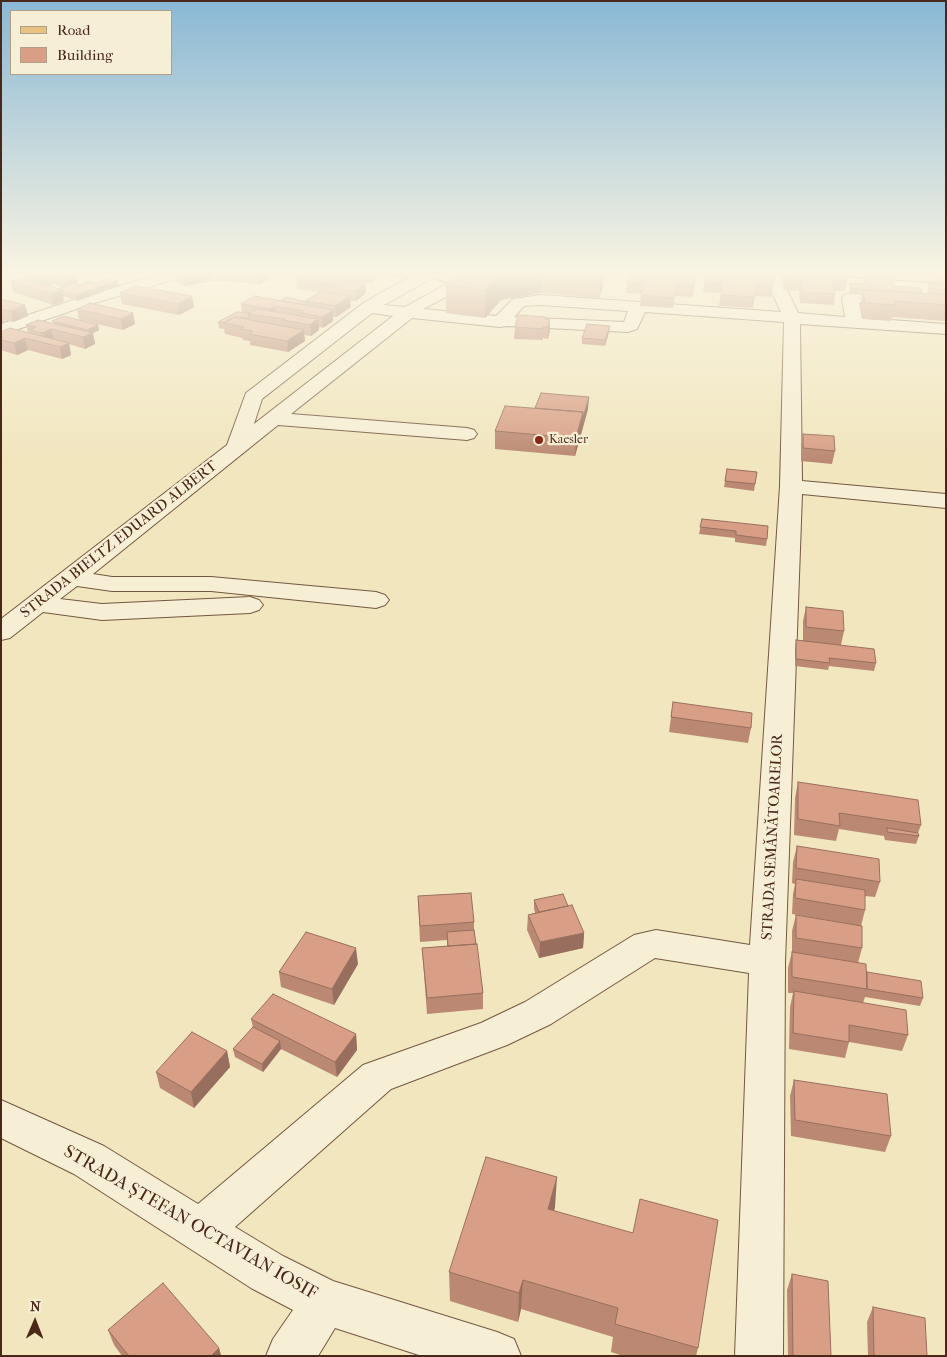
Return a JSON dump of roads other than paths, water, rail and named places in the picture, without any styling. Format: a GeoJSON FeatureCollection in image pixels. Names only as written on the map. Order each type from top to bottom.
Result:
{"type":"FeatureCollection","features":[{"type":"Feature","properties":{"kind":"street"},"geometry":{"type":"LineString","coordinates":[[237,448],[253,396],[334,334]]}},
{"type":"Feature","properties":{"kind":"street","name":"STRADA BIELTZ EDUARD ALBERT"},"geometry":{"type":"LineString","coordinates":[[1,632],[40,604],[380,334]]}},
{"type":"Feature","properties":{"kind":"street","name":"STRADA SEMĂNĂTOARELOR"},"geometry":{"type":"LineString","coordinates":[[759,1356],[766,962],[791,486],[792,334]]}},
{"type":"Feature","properties":{"kind":"street"},"geometry":{"type":"LineString","coordinates":[[274,418],[467,434]]}},
{"type":"Feature","properties":{"kind":"street"},"geometry":{"type":"LineString","coordinates":[[791,486],[946,501]]}},
{"type":"Feature","properties":{"kind":"street"},"geometry":{"type":"LineString","coordinates":[[72,578],[112,584],[211,584],[376,600]]}},
{"type":"Feature","properties":{"kind":"street"},"geometry":{"type":"LineString","coordinates":[[40,604],[102,612],[250,605]]}},
{"type":"Feature","properties":{"kind":"street"},"geometry":{"type":"LineString","coordinates":[[201,1229],[377,1078],[494,1034],[538,1013],[647,946],[656,944],[766,962]]}},
{"type":"Feature","properties":{"kind":"street","name":"STRADA ȘTEFAN OCTAVIAN IOSIF"},"geometry":{"type":"LineString","coordinates":[[1,1118],[89,1160],[201,1229],[266,1272],[325,1302],[497,1356]]}},
{"type":"Feature","properties":{"kind":"street"},"geometry":{"type":"LineString","coordinates":[[290,1356],[325,1302]]}},
{"type":"Feature","properties":{"kind":"place","name":"Kaesler"},"geometry":{"type":"Point","coordinates":[539,440]}}]}
